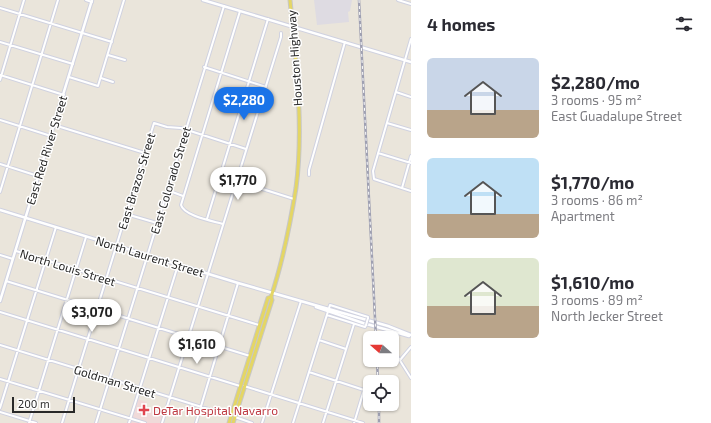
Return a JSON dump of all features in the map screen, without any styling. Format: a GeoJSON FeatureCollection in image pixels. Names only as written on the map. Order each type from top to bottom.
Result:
{"type":"FeatureCollection","features":[{"type":"Feature","properties":{"kind":"main road","name":"Houston Highway"},"geometry":{"type":"LineString","coordinates":[[271,297],[288,235],[294,199],[298,157],[299,122],[290,0]]}},
{"type":"Feature","properties":{"kind":"main road"},"geometry":{"type":"LineString","coordinates":[[231,423],[259,325],[268,298],[271,297]]}},
{"type":"Feature","properties":{"kind":"main road"},"geometry":{"type":"LineString","coordinates":[[233,417],[233,408],[272,300],[271,297]]}},
{"type":"Feature","properties":{"kind":"street"},"geometry":{"type":"LineString","coordinates":[[0,80],[24,0]]}},
{"type":"Feature","properties":{"kind":"street"},"geometry":{"type":"LineString","coordinates":[[0,192],[58,0]]}},
{"type":"Feature","properties":{"kind":"street"},"geometry":{"type":"LineString","coordinates":[[86,0],[92,1]]}},
{"type":"Feature","properties":{"kind":"street"},"geometry":{"type":"LineString","coordinates":[[69,76],[98,86],[124,0]]}},
{"type":"Feature","properties":{"kind":"street"},"geometry":{"type":"LineString","coordinates":[[206,0],[411,62]]}},
{"type":"Feature","properties":{"kind":"street"},"geometry":{"type":"LineString","coordinates":[[398,0],[411,4]]}},
{"type":"Feature","properties":{"kind":"street","name":"East Red River Street"},"geometry":{"type":"LineString","coordinates":[[0,301],[92,1]]}},
{"type":"Feature","properties":{"kind":"street","name":"East Colorado Street"},"geometry":{"type":"LineString","coordinates":[[96,423],[224,6]]}},
{"type":"Feature","properties":{"kind":"street"},"geometry":{"type":"LineString","coordinates":[[0,8],[112,42]]}},
{"type":"Feature","properties":{"kind":"street"},"geometry":{"type":"LineString","coordinates":[[223,224],[187,212],[181,205],[240,11]]}},
{"type":"Feature","properties":{"kind":"street"},"geometry":{"type":"LineString","coordinates":[[207,219],[268,19]]}},
{"type":"Feature","properties":{"kind":"street"},"geometry":{"type":"LineString","coordinates":[[162,423],[266,87],[281,33]]}},
{"type":"Feature","properties":{"kind":"street"},"geometry":{"type":"LineString","coordinates":[[411,39],[374,171],[374,179],[411,191]]}},
{"type":"Feature","properties":{"kind":"street"},"geometry":{"type":"LineString","coordinates":[[0,42],[73,64]]}},
{"type":"Feature","properties":{"kind":"street"},"geometry":{"type":"LineString","coordinates":[[309,175],[309,170],[345,42]]}},
{"type":"Feature","properties":{"kind":"street"},"geometry":{"type":"LineString","coordinates":[[108,55],[125,60]]}},
{"type":"Feature","properties":{"kind":"street"},"geometry":{"type":"LineString","coordinates":[[204,68],[266,87]]}},
{"type":"Feature","properties":{"kind":"street"},"geometry":{"type":"LineString","coordinates":[[1,75],[64,94]]}},
{"type":"Feature","properties":{"kind":"street"},"geometry":{"type":"LineString","coordinates":[[101,78],[113,82]]}},
{"type":"Feature","properties":{"kind":"street"},"geometry":{"type":"LineString","coordinates":[[396,92],[411,97]]}},
{"type":"Feature","properties":{"kind":"street"},"geometry":{"type":"LineString","coordinates":[[0,120],[51,136]]}},
{"type":"Feature","properties":{"kind":"street","name":"East Brazos Street"},"geometry":{"type":"LineString","coordinates":[[62,423],[154,123],[185,130]]}},
{"type":"Feature","properties":{"kind":"street"},"geometry":{"type":"LineString","coordinates":[[387,123],[411,130]]}},
{"type":"Feature","properties":{"kind":"street"},"geometry":{"type":"LineString","coordinates":[[54,125],[146,153]]}},
{"type":"Feature","properties":{"kind":"street"},"geometry":{"type":"LineString","coordinates":[[185,130],[246,149]]}},
{"type":"Feature","properties":{"kind":"street"},"geometry":{"type":"LineString","coordinates":[[378,153],[410,163]]}},
{"type":"Feature","properties":{"kind":"street"},"geometry":{"type":"LineString","coordinates":[[402,188],[411,156]]}},
{"type":"Feature","properties":{"kind":"street"},"geometry":{"type":"LineString","coordinates":[[0,164],[38,176]]}},
{"type":"Feature","properties":{"kind":"street"},"geometry":{"type":"LineString","coordinates":[[237,181],[294,199]]}},
{"type":"Feature","properties":{"kind":"street"},"geometry":{"type":"LineString","coordinates":[[167,190],[183,196]]}},
{"type":"Feature","properties":{"kind":"street","name":"North Laurent Street"},"geometry":{"type":"LineString","coordinates":[[0,210],[147,256],[272,293],[329,308],[391,331],[411,336]]}},
{"type":"Feature","properties":{"kind":"street"},"geometry":{"type":"LineString","coordinates":[[126,214],[157,223]]}},
{"type":"Feature","properties":{"kind":"street"},"geometry":{"type":"LineString","coordinates":[[0,408],[56,227]]}},
{"type":"Feature","properties":{"kind":"street"},"geometry":{"type":"LineString","coordinates":[[29,422],[86,236]]}},
{"type":"Feature","properties":{"kind":"street","name":"North Louis Street"},"geometry":{"type":"LineString","coordinates":[[15,250],[259,325]]}},
{"type":"Feature","properties":{"kind":"street","name":"North Louis Street"},"geometry":{"type":"LineString","coordinates":[[0,255],[13,259]]}},
{"type":"Feature","properties":{"kind":"street"},"geometry":{"type":"LineString","coordinates":[[129,423],[178,265]]}},
{"type":"Feature","properties":{"kind":"street"},"geometry":{"type":"LineString","coordinates":[[6,281],[250,356]]}},
{"type":"Feature","properties":{"kind":"street"},"geometry":{"type":"LineString","coordinates":[[196,423],[238,283]]}},
{"type":"Feature","properties":{"kind":"street"},"geometry":{"type":"LineString","coordinates":[[0,288],[4,289]]}},
{"type":"Feature","properties":{"kind":"street"},"geometry":{"type":"LineString","coordinates":[[262,423],[301,301]]}},
{"type":"Feature","properties":{"kind":"street"},"geometry":{"type":"LineString","coordinates":[[293,423],[329,308],[368,318],[365,327],[327,315]]}},
{"type":"Feature","properties":{"kind":"street"},"geometry":{"type":"LineString","coordinates":[[0,312],[271,394],[354,422],[363,423]]}},
{"type":"Feature","properties":{"kind":"street"},"geometry":{"type":"LineString","coordinates":[[323,423],[354,324]]}},
{"type":"Feature","properties":{"kind":"street"},"geometry":{"type":"LineString","coordinates":[[319,340],[346,349]]}},
{"type":"Feature","properties":{"kind":"street","name":"Goldman Street"},"geometry":{"type":"LineString","coordinates":[[0,345],[252,423]]}},
{"type":"Feature","properties":{"kind":"street"},"geometry":{"type":"LineString","coordinates":[[411,347],[400,360],[411,378]]}},
{"type":"Feature","properties":{"kind":"street"},"geometry":{"type":"LineString","coordinates":[[309,372],[364,390],[354,422]]}},
{"type":"Feature","properties":{"kind":"street"},"geometry":{"type":"LineString","coordinates":[[0,378],[144,423]]}},
{"type":"Feature","properties":{"kind":"street"},"geometry":{"type":"LineString","coordinates":[[0,412],[36,423]]}},
{"type":"Feature","properties":{"kind":"shaded area"},"geometry":{"type":"Polygon","coordinates":[[[314,0],[352,0],[350,11],[348,12],[349,22],[317,25],[314,0]]]}},
{"type":"Feature","properties":{"kind":"shaded area","name":"DeTar Hospital Navarro"},"geometry":{"type":"Polygon","coordinates":[[[137,399],[147,402],[145,407],[163,413],[160,423],[130,423],[137,399]]]}},
{"type":"Feature","properties":{"kind":"railway"},"geometry":{"type":"LineString","coordinates":[[359,0],[376,331]]}},
{"type":"Feature","properties":{"kind":"railway"},"geometry":{"type":"LineString","coordinates":[[377,367],[378,375]]}},
{"type":"Feature","properties":{"kind":"railway"},"geometry":{"type":"LineString","coordinates":[[379,411],[379,423]]}},
{"type":"Feature","properties":{"kind":"place","name":"DeTar Hospital Navarro"},"geometry":{"type":"Point","coordinates":[144,410]}}]}
